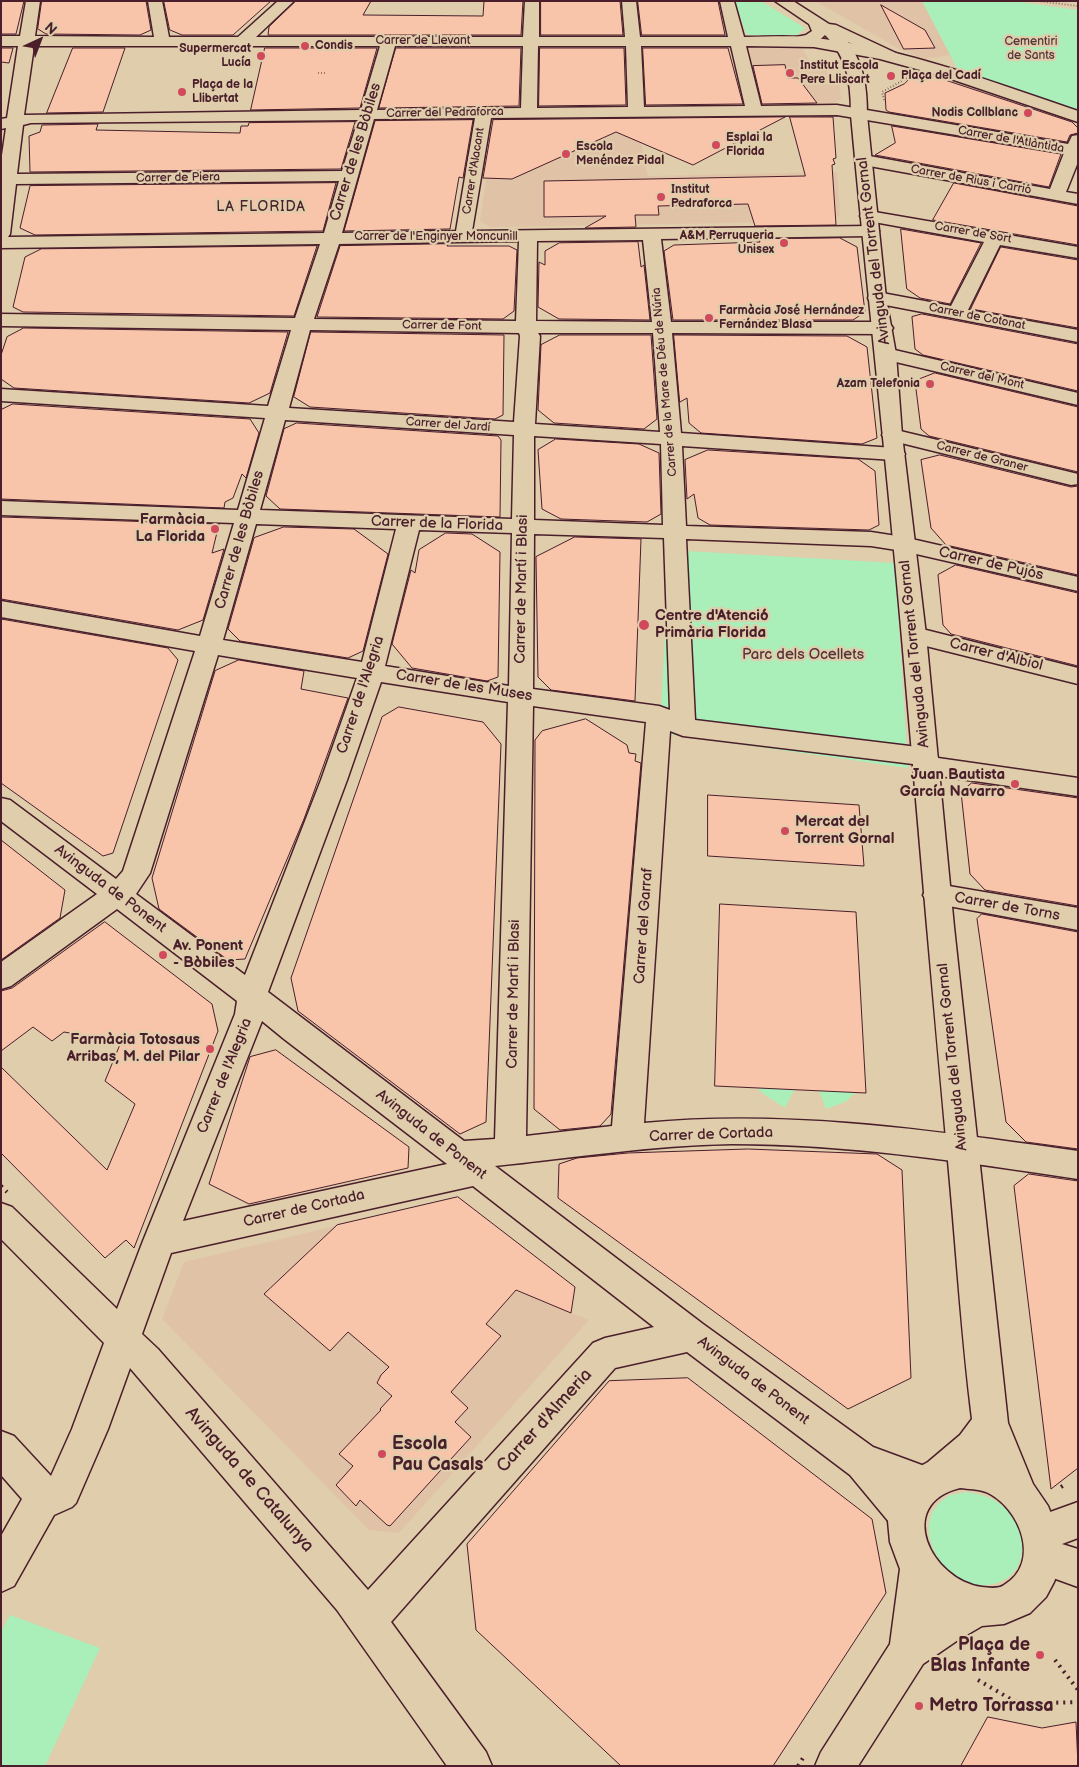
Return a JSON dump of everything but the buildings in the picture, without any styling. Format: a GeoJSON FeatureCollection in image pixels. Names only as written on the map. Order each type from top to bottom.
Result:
{"type":"FeatureCollection","features":[{"type":"Feature","properties":{"kind":"street"},"geometry":{"type":"LineString","coordinates":[[1,234],[7,179],[8,122],[27,41],[33,1]]}},
{"type":"Feature","properties":{"kind":"street"},"geometry":{"type":"LineString","coordinates":[[155,1],[162,40]]}},
{"type":"Feature","properties":{"kind":"street"},"geometry":{"type":"LineString","coordinates":[[242,41],[287,1]]}},
{"type":"Feature","properties":{"kind":"street"},"geometry":{"type":"LineString","coordinates":[[529,112],[532,1]]}},
{"type":"Feature","properties":{"kind":"street"},"geometry":{"type":"LineString","coordinates":[[628,1],[633,42],[636,112]]}},
{"type":"Feature","properties":{"kind":"street"},"geometry":{"type":"LineString","coordinates":[[727,1],[754,110]]}},
{"type":"Feature","properties":{"kind":"street"},"geometry":{"type":"LineString","coordinates":[[782,1],[815,20],[893,57],[929,66],[1078,117]]}},
{"type":"Feature","properties":{"kind":"street"},"geometry":{"type":"LineString","coordinates":[[797,41],[812,38],[818,34],[820,31],[815,20]]}},
{"type":"Feature","properties":{"kind":"street"},"geometry":{"type":"LineString","coordinates":[[815,20],[827,29],[848,52]]}},
{"type":"Feature","properties":{"kind":"street","name":"Carrer de Llevant"},"geometry":{"type":"LineString","coordinates":[[1,41],[797,41],[848,52],[893,57]]}},
{"type":"Feature","properties":{"kind":"street","name":"Carrer de les Bòbiles"},"geometry":{"type":"LineString","coordinates":[[1,978],[117,894],[129,884],[136,873],[210,646],[302,324],[389,41]]}},
{"type":"Feature","properties":{"kind":"street","name":"Avinguda del Torrent Gornal"},"geometry":{"type":"LineString","coordinates":[[848,52],[858,76],[860,94],[859,115],[914,635],[937,895],[990,1423],[1019,1494]]}},
{"type":"Feature","properties":{"kind":"street","name":"Carrer del Pedraforca"},"geometry":{"type":"LineString","coordinates":[[8,122],[31,118],[484,112],[837,110],[859,115]]}},
{"type":"Feature","properties":{"kind":"street","name":"Carrer d'Alacant"},"geometry":{"type":"LineString","coordinates":[[464,230],[484,112]]}},
{"type":"Feature","properties":{"kind":"street","name":"Carrer de l'Atlàntida"},"geometry":{"type":"LineString","coordinates":[[859,115],[1076,145]]}},
{"type":"Feature","properties":{"kind":"street"},"geometry":{"type":"LineString","coordinates":[[1056,195],[1076,145]]}},
{"type":"Feature","properties":{"kind":"street","name":"Carrer de Rius i Carrió"},"geometry":{"type":"LineString","coordinates":[[864,160],[1078,199]]}},
{"type":"Feature","properties":{"kind":"street","name":"Carrer de Piera"},"geometry":{"type":"LineString","coordinates":[[7,179],[349,176]]}},
{"type":"Feature","properties":{"kind":"street","name":"Carrer de l'Enginyer Moncunill"},"geometry":{"type":"LineString","coordinates":[[1,243],[651,234],[870,223]]}},
{"type":"Feature","properties":{"kind":"street","name":"Carrer de Sort"},"geometry":{"type":"LineString","coordinates":[[870,223],[995,237],[1078,252]]}},
{"type":"Feature","properties":{"kind":"street","name":"Carrer de la Mare de Déu de Núria"},"geometry":{"type":"LineString","coordinates":[[651,234],[662,327],[671,438],[675,531]]}},
{"type":"Feature","properties":{"kind":"street","name":"Carrer de Martí i Blasi"},"geometry":{"type":"LineString","coordinates":[[510,1152],[521,696],[524,430],[530,336],[526,327],[528,236]]}},
{"type":"Feature","properties":{"kind":"street"},"geometry":{"type":"LineString","coordinates":[[957,313],[995,237]]}},
{"type":"Feature","properties":{"kind":"street","name":"Carrer de Cotonat"},"geometry":{"type":"LineString","coordinates":[[877,298],[1078,336]]}},
{"type":"Feature","properties":{"kind":"street","name":"Carrer de Font"},"geometry":{"type":"LineString","coordinates":[[1,320],[662,327],[884,341]]}},
{"type":"Feature","properties":{"kind":"street","name":"Carrer del Mont"},"geometry":{"type":"LineString","coordinates":[[884,341],[1078,399]]}},
{"type":"Feature","properties":{"kind":"street","name":"Carrer del Jardí"},"geometry":{"type":"LineString","coordinates":[[1,395],[524,430],[671,438],[893,445]]}},
{"type":"Feature","properties":{"kind":"street","name":"Carrer de Graner"},"geometry":{"type":"LineString","coordinates":[[893,445],[1071,479]]}},
{"type":"Feature","properties":{"kind":"street","name":"Carrer de la Florida"},"geometry":{"type":"LineString","coordinates":[[1,508],[675,531],[871,539],[903,544]]}},
{"type":"Feature","properties":{"kind":"street","name":"Carrer de l'Alegria"},"geometry":{"type":"LineString","coordinates":[[44,1496],[53,1497],[63,1490],[90,1429],[159,1241],[250,1014],[252,996],[334,780],[372,671],[409,523]]}},
{"type":"Feature","properties":{"kind":"street"},"geometry":{"type":"LineString","coordinates":[[675,531],[683,727]]}},
{"type":"Feature","properties":{"kind":"street","name":"Carrer de Pujós"},"geometry":{"type":"LineString","coordinates":[[903,544],[1078,584]]}},
{"type":"Feature","properties":{"kind":"street","name":"Carrer de les Muses"},"geometry":{"type":"LineString","coordinates":[[1,609],[210,646],[521,696],[658,715],[683,727],[926,761],[1078,786]]}},
{"type":"Feature","properties":{"kind":"street","name":"Carrer d'Albiol"},"geometry":{"type":"LineString","coordinates":[[914,635],[1078,676]]}},
{"type":"Feature","properties":{"kind":"street","name":"Carrer del Garraf"},"geometry":{"type":"LineString","coordinates":[[627,1138],[658,715]]}},
{"type":"Feature","properties":{"kind":"street","name":"Avinguda de Ponent"},"geometry":{"type":"LineString","coordinates":[[1,807],[252,996],[691,1335],[863,1462],[907,1514]]}},
{"type":"Feature","properties":{"kind":"street","name":"Carrer de Torns"},"geometry":{"type":"LineString","coordinates":[[937,895],[1078,919]]}},
{"type":"Feature","properties":{"kind":"street","name":"Carrer de Cortada"},"geometry":{"type":"LineString","coordinates":[[159,1241],[510,1152],[627,1138],[730,1131],[782,1132],[880,1138],[1078,1165]]}},
{"type":"Feature","properties":{"kind":"street","name":"Avinguda de Catalunya"},"geometry":{"type":"LineString","coordinates":[[1,1217],[124,1337],[346,1592],[472,1766]]}},
{"type":"Feature","properties":{"kind":"street","name":"Carrer d'Almeria"},"geometry":{"type":"LineString","coordinates":[[368,1620],[605,1354],[691,1335]]}},
{"type":"Feature","properties":{"kind":"street"},"geometry":{"type":"LineString","coordinates":[[990,1423],[973,1447],[933,1479],[913,1498],[907,1514],[906,1533],[911,1552],[919,1569],[930,1583],[961,1603],[978,1607],[998,1607],[1016,1601],[1030,1590],[1078,1520]]}},
{"type":"Feature","properties":{"kind":"street"},"geometry":{"type":"LineString","coordinates":[[1,1448],[44,1496],[1,1573]]}},
{"type":"Feature","properties":{"kind":"street","name":"Avinguda de Ponent"},"geometry":{"type":"LineString","coordinates":[[863,1462],[933,1479]]}},
{"type":"Feature","properties":{"kind":"street"},"geometry":{"type":"LineString","coordinates":[[933,1479],[960,1470],[980,1472],[1000,1481],[1019,1494],[1033,1512],[1054,1553]]}},
{"type":"Feature","properties":{"kind":"street"},"geometry":{"type":"LineString","coordinates":[[909,1650],[919,1569]]}},
{"type":"Feature","properties":{"kind":"street"},"geometry":{"type":"LineString","coordinates":[[835,1766],[909,1650],[944,1626],[978,1607]]}},
{"type":"Feature","properties":{"kind":"path"},"geometry":{"type":"LineString","coordinates":[[1038,1],[1078,6]]}},
{"type":"Feature","properties":{"kind":"path"},"geometry":{"type":"LineString","coordinates":[[318,73],[325,72]]}},
{"type":"Feature","properties":{"kind":"path"},"geometry":{"type":"LineString","coordinates":[[884,100],[884,92],[903,82]]}},
{"type":"Feature","properties":{"kind":"path"},"geometry":{"type":"LineString","coordinates":[[1056,1660],[1078,1690]]}},
{"type":"Feature","properties":{"kind":"path"},"geometry":{"type":"LineString","coordinates":[[978,1680],[1014,1701],[1045,1704],[1078,1702]]}},
{"type":"Feature","properties":{"kind":"shaded area","name":"Institut Escola Pere Lliscart"},"geometry":{"type":"Polygon","coordinates":[[[815,1],[922,1],[951,55],[925,59],[901,50],[815,1]]]}},
{"type":"Feature","properties":{"kind":"shaded area","name":"Institut Escola Pere Lliscart"},"geometry":{"type":"Polygon","coordinates":[[[755,45],[800,45],[810,61],[839,79],[841,99],[832,104],[768,105],[758,102],[748,48],[755,45]]]}},
{"type":"Feature","properties":{"kind":"shaded area","name":"Institut Pedraforca"},"geometry":{"type":"Polygon","coordinates":[[[636,118],[648,176],[837,172],[840,215],[832,221],[505,227],[490,227],[480,221],[495,119],[636,118]]]}},
{"type":"Feature","properties":{"kind":"shaded area","name":"Escola Pau Casals"},"geometry":{"type":"Polygon","coordinates":[[[340,1225],[486,1279],[589,1320],[399,1533],[369,1530],[162,1319],[184,1262],[340,1225]]]}},
{"type":"Feature","properties":{"kind":"green space"},"geometry":{"type":"Polygon","coordinates":[[[734,1],[761,1],[805,28],[797,35],[747,35],[734,1]]]}},
{"type":"Feature","properties":{"kind":"green space","name":"Cementiri de Sants"},"geometry":{"type":"Polygon","coordinates":[[[922,1],[1013,1],[1078,10],[1078,110],[958,70],[922,1]]]}},
{"type":"Feature","properties":{"kind":"green space","name":"Parc dels Ocellets"},"geometry":{"type":"Polygon","coordinates":[[[669,550],[895,563],[908,768],[660,733],[669,550]]]}},
{"type":"Feature","properties":{"kind":"green space"},"geometry":{"type":"Polygon","coordinates":[[[786,1084],[794,1090],[785,1108],[762,1093],[755,1085],[786,1084]]]}},
{"type":"Feature","properties":{"kind":"green space"},"geometry":{"type":"Polygon","coordinates":[[[819,1090],[856,1092],[845,1102],[826,1109],[819,1090]]]}},
{"type":"Feature","properties":{"kind":"green space"},"geometry":{"type":"Polygon","coordinates":[[[965,1492],[996,1501],[1008,1511],[1019,1530],[1022,1541],[1020,1562],[1014,1572],[1006,1579],[987,1585],[969,1583],[953,1574],[940,1560],[931,1544],[929,1527],[934,1510],[947,1497],[965,1492]]]}},
{"type":"Feature","properties":{"kind":"green space"},"geometry":{"type":"Polygon","coordinates":[[[10,1615],[100,1648],[45,1766],[1,1766],[1,1632],[10,1615]]]}},
{"type":"Feature","properties":{"kind":"place","name":"Condis"},"geometry":{"type":"Point","coordinates":[305,46]}},
{"type":"Feature","properties":{"kind":"place","name":"Supermercat Lucía"},"geometry":{"type":"Point","coordinates":[261,56]}},
{"type":"Feature","properties":{"kind":"place","name":"Institut Escola Pere Lliscart"},"geometry":{"type":"Point","coordinates":[790,73]}},
{"type":"Feature","properties":{"kind":"place","name":"Plaça del Cadí"},"geometry":{"type":"Point","coordinates":[891,76]}},
{"type":"Feature","properties":{"kind":"place","name":"Plaça de la Llibertat"},"geometry":{"type":"Point","coordinates":[182,92]}},
{"type":"Feature","properties":{"kind":"place","name":"Nodis Collblanc"},"geometry":{"type":"Point","coordinates":[1028,113]}},
{"type":"Feature","properties":{"kind":"place","name":"Esplai la Florida"},"geometry":{"type":"Point","coordinates":[716,145]}},
{"type":"Feature","properties":{"kind":"place","name":"Escola Menéndez Pidal"},"geometry":{"type":"Point","coordinates":[566,154]}},
{"type":"Feature","properties":{"kind":"place","name":"Institut Pedraforca"},"geometry":{"type":"Point","coordinates":[661,197]}},
{"type":"Feature","properties":{"kind":"place","name":"A&M Perruqueria Unisex"},"geometry":{"type":"Point","coordinates":[784,243]}},
{"type":"Feature","properties":{"kind":"place","name":"Farmàcia José Hernández Fernández Blasa"},"geometry":{"type":"Point","coordinates":[709,318]}},
{"type":"Feature","properties":{"kind":"place","name":"Azam Telefonia"},"geometry":{"type":"Point","coordinates":[930,384]}},
{"type":"Feature","properties":{"kind":"place","name":"Farmàcia La Florida"},"geometry":{"type":"Point","coordinates":[215,529]}},
{"type":"Feature","properties":{"kind":"place","name":"Centre d'Atenció Primària Florida"},"geometry":{"type":"Point","coordinates":[644,625]}},
{"type":"Feature","properties":{"kind":"place","name":"Juan Bautista García Navarro"},"geometry":{"type":"Point","coordinates":[1015,784]}},
{"type":"Feature","properties":{"kind":"place","name":"Mercat del Torrent Gornal"},"geometry":{"type":"Point","coordinates":[785,831]}},
{"type":"Feature","properties":{"kind":"place","name":"Av. Ponent - Bòbiles"},"geometry":{"type":"Point","coordinates":[163,955]}},
{"type":"Feature","properties":{"kind":"place","name":"Farmàcia Totosaus Arribas, M. del Pilar"},"geometry":{"type":"Point","coordinates":[210,1049]}},
{"type":"Feature","properties":{"kind":"place","name":"Escola Pau Casals"},"geometry":{"type":"Point","coordinates":[382,1454]}},
{"type":"Feature","properties":{"kind":"place","name":"Plaça de Blas Infante"},"geometry":{"type":"Point","coordinates":[1040,1655]}},
{"type":"Feature","properties":{"kind":"place","name":"Metro Torrassa"},"geometry":{"type":"Point","coordinates":[919,1706]}},
{"type":"Feature","properties":{"kind":"district","name":"LA FLORIDA"},"geometry":{"type":"Point","coordinates":[261,207]}}]}
